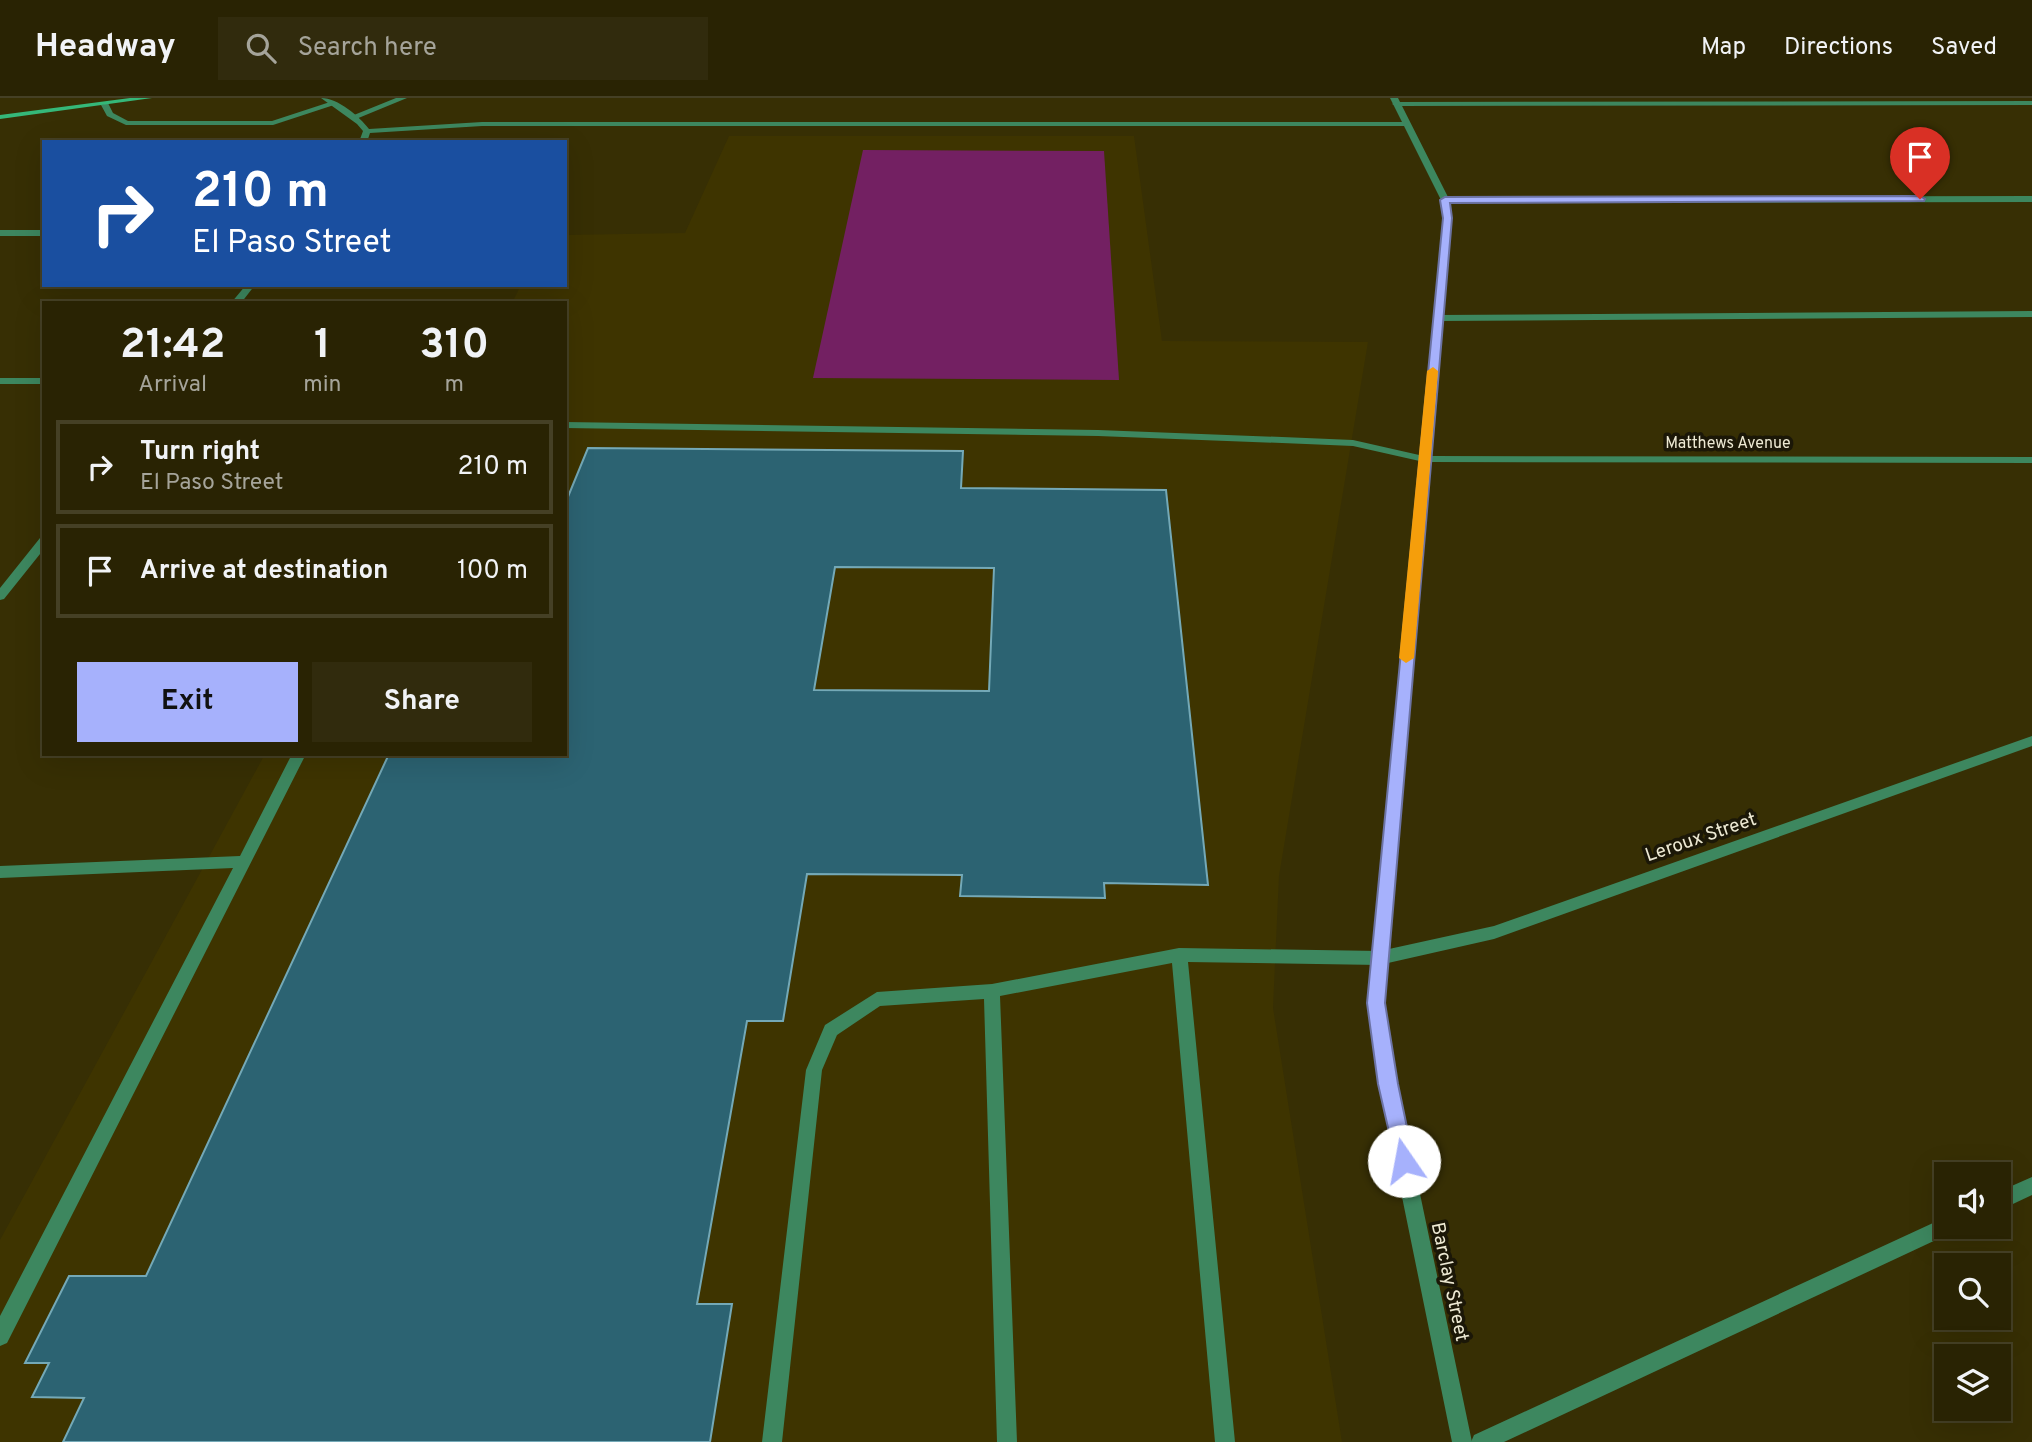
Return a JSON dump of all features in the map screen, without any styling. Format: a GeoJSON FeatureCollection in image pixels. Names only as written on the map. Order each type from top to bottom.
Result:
{"type":"FeatureCollection","features":[{"type":"Feature","properties":{"kind":"main road"},"geometry":{"type":"LineString","coordinates":[[0,117],[148,98]]}},
{"type":"Feature","properties":{"kind":"street"},"geometry":{"type":"LineString","coordinates":[[325,98],[353,117],[367,131],[482,124],[1408,124]]}},
{"type":"Feature","properties":{"kind":"street"},"geometry":{"type":"LineString","coordinates":[[353,117],[403,98]]}},
{"type":"Feature","properties":{"kind":"street"},"geometry":{"type":"LineString","coordinates":[[1395,101],[2032,103]]}},
{"type":"Feature","properties":{"kind":"street","name":"Barclay Street"},"geometry":{"type":"LineString","coordinates":[[1395,101],[1445,200],[1447,218],[1376,1003],[1388,1084],[1462,1442]]}},
{"type":"Feature","properties":{"kind":"street"},"geometry":{"type":"LineString","coordinates":[[105,105],[110,114],[127,123],[273,123],[333,104]]}},
{"type":"Feature","properties":{"kind":"street"},"geometry":{"type":"LineString","coordinates":[[364,140],[367,131]]}},
{"type":"Feature","properties":{"kind":"street"},"geometry":{"type":"LineString","coordinates":[[1445,200],[2032,199]]}},
{"type":"Feature","properties":{"kind":"street"},"geometry":{"type":"LineString","coordinates":[[0,233],[42,233]]}},
{"type":"Feature","properties":{"kind":"street"},"geometry":{"type":"LineString","coordinates":[[238,301],[249,287]]}},
{"type":"Feature","properties":{"kind":"street"},"geometry":{"type":"LineString","coordinates":[[1438,318],[2032,314]]}},
{"type":"Feature","properties":{"kind":"street"},"geometry":{"type":"LineString","coordinates":[[0,381],[42,381]]}},
{"type":"Feature","properties":{"kind":"street","name":"Matthews Avenue"},"geometry":{"type":"LineString","coordinates":[[567,425],[1084,433],[1306,441],[1353,443],[1424,459],[2032,460]]}},
{"type":"Feature","properties":{"kind":"street"},"geometry":{"type":"LineString","coordinates":[[2,591],[42,543]]}},
{"type":"Feature","properties":{"kind":"street","name":"Leroux Street"},"geometry":{"type":"LineString","coordinates":[[772,1442],[814,1070],[831,1031],[877,999],[992,991],[1179,955],[1379,957],[1494,932],[2032,741]]}},
{"type":"Feature","properties":{"kind":"street"},"geometry":{"type":"LineString","coordinates":[[0,1336],[298,756]]}},
{"type":"Feature","properties":{"kind":"street"},"geometry":{"type":"LineString","coordinates":[[0,872],[244,862]]}},
{"type":"Feature","properties":{"kind":"street"},"geometry":{"type":"LineString","coordinates":[[1179,955],[1225,1442]]}},
{"type":"Feature","properties":{"kind":"street"},"geometry":{"type":"LineString","coordinates":[[992,991],[1007,1442]]}},
{"type":"Feature","properties":{"kind":"street"},"geometry":{"type":"LineString","coordinates":[[2011,1196],[2032,1186]]}},
{"type":"Feature","properties":{"kind":"street"},"geometry":{"type":"LineString","coordinates":[[1482,1442],[1934,1232]]}},
{"type":"Feature","properties":{"kind":"shaded area"},"geometry":{"type":"Polygon","coordinates":[[[729,136],[1134,136],[1162,341],[1368,342],[1279,876],[1273,1008],[1342,1442],[0,1442],[0,1240],[264,756],[567,756],[567,301],[513,301],[520,287],[567,287],[567,235],[685,233],[729,136]]]}},
{"type":"Feature","properties":{"kind":"shaded area"},"geometry":{"type":"Polygon","coordinates":[[[863,150],[1104,151],[1119,380],[813,378],[863,150]]]}},
{"type":"Feature","properties":{"kind":"building"},"geometry":{"type":"Polygon","coordinates":[[[588,448],[963,451],[961,488],[1166,490],[1208,885],[1104,883],[1105,898],[960,896],[962,875],[807,874],[783,1021],[747,1021],[697,1304],[732,1304],[710,1442],[63,1442],[84,1398],[32,1397],[49,1363],[25,1363],[69,1276],[146,1276],[388,756],[567,756],[567,499],[588,448]],[[835,567],[814,690],[989,691],[994,568],[835,567]]]}},
{"type":"Feature","properties":{"kind":"slow traffic"},"geometry":{"type":"LineString","coordinates":[[1406,658],[1433,371]]}},
{"type":"Feature","properties":{"kind":"route"},"geometry":{"type":"LineString","coordinates":[[1404,1161],[1388,1084],[1376,1003],[1447,218],[1445,200],[1920,199]]}}]}
